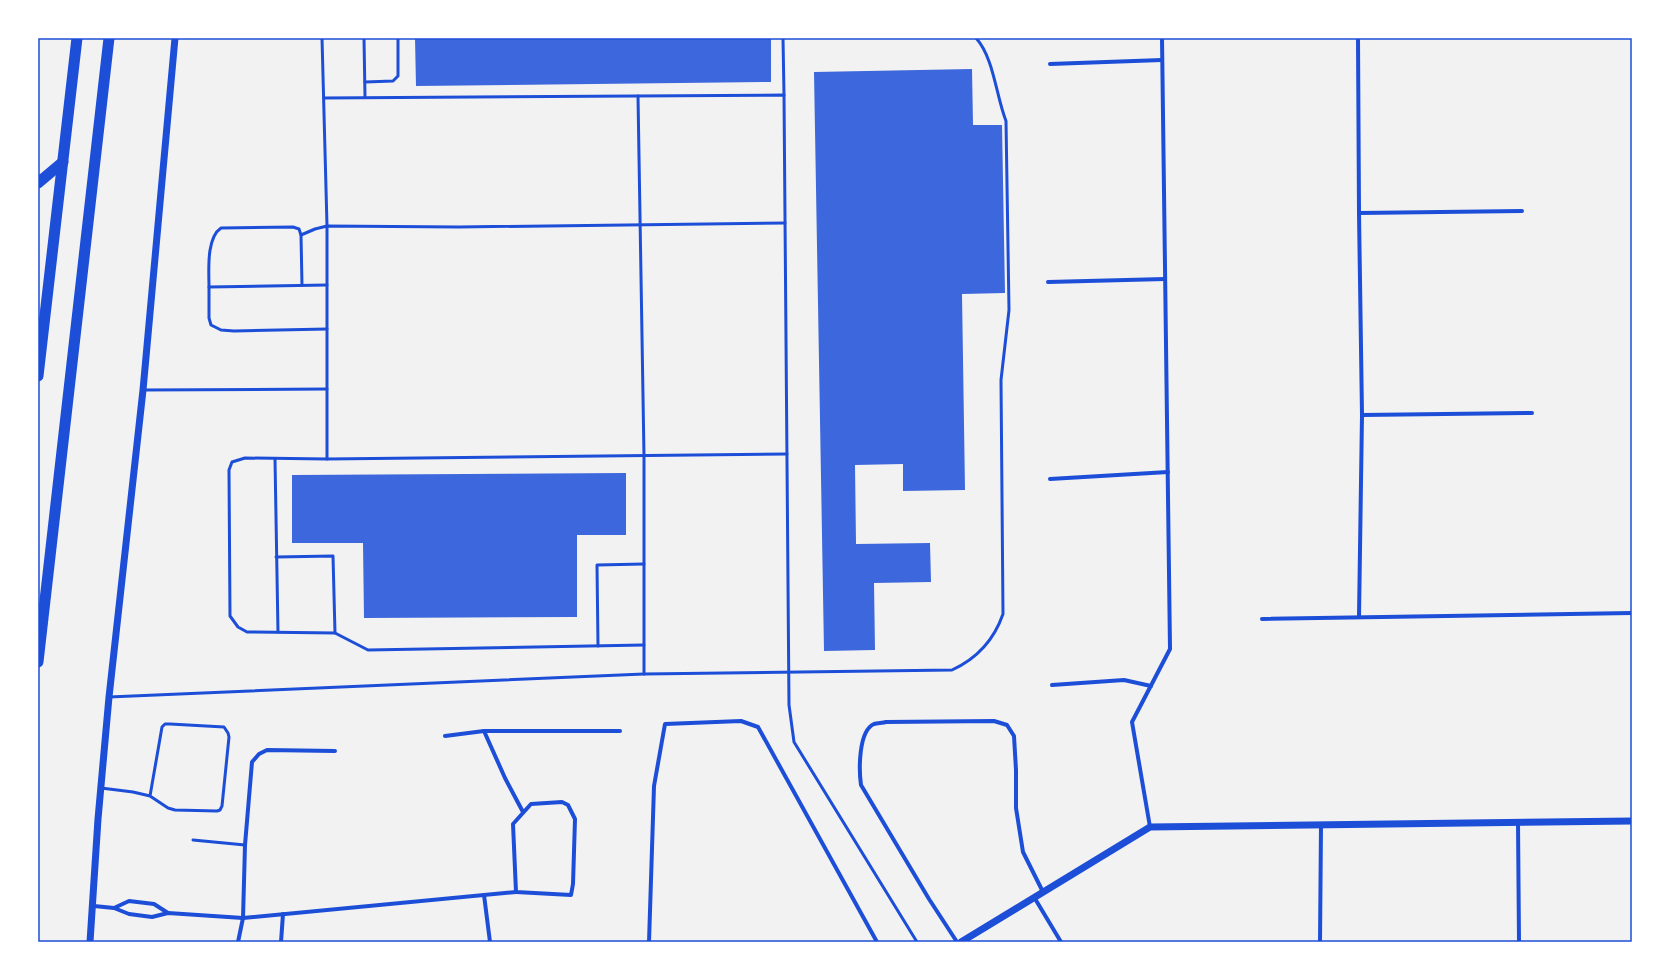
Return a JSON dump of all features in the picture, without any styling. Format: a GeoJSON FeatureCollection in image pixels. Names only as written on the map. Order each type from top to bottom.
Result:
{"type":"FeatureCollection","features":[{"type":"Feature","properties":{"kind":"highway"},"geometry":{"type":"LineString","coordinates":[[38,376],[77,38]]}},
{"type":"Feature","properties":{"kind":"highway"},"geometry":{"type":"LineString","coordinates":[[38,662],[109,38]]}},
{"type":"Feature","properties":{"kind":"highway"},"geometry":{"type":"LineString","coordinates":[[38,183],[63,162]]}},
{"type":"Feature","properties":{"kind":"street"},"geometry":{"type":"LineString","coordinates":[[90,942],[94,906],[101,788],[109,697],[143,390],[175,38]]}},
{"type":"Feature","properties":{"kind":"street"},"geometry":{"type":"LineString","coordinates":[[1150,827],[1132,722],[1170,648],[1162,38]]}},
{"type":"Feature","properties":{"kind":"street"},"geometry":{"type":"LineString","coordinates":[[1358,38],[1362,415],[1359,617]]}},
{"type":"Feature","properties":{"kind":"street"},"geometry":{"type":"LineString","coordinates":[[1050,64],[1162,60]]}},
{"type":"Feature","properties":{"kind":"street"},"geometry":{"type":"LineString","coordinates":[[1359,213],[1522,211]]}},
{"type":"Feature","properties":{"kind":"street"},"geometry":{"type":"LineString","coordinates":[[1048,282],[1165,278]]}},
{"type":"Feature","properties":{"kind":"street"},"geometry":{"type":"LineString","coordinates":[[1362,415],[1532,413]]}},
{"type":"Feature","properties":{"kind":"street"},"geometry":{"type":"LineString","coordinates":[[1050,479],[1168,472]]}},
{"type":"Feature","properties":{"kind":"street"},"geometry":{"type":"LineString","coordinates":[[1262,619],[1632,613]]}},
{"type":"Feature","properties":{"kind":"street"},"geometry":{"type":"LineString","coordinates":[[1052,685],[1124,680],[1151,686]]}},
{"type":"Feature","properties":{"kind":"street"},"geometry":{"type":"LineString","coordinates":[[650,942],[654,786],[665,724],[742,721],[758,727],[877,942]]}},
{"type":"Feature","properties":{"kind":"street"},"geometry":{"type":"LineString","coordinates":[[957,942],[929,899],[861,785],[859,765],[862,747],[866,733],[873,725],[886,722],[994,721],[1007,725],[1014,736],[1016,808],[1023,852],[1043,892]]}},
{"type":"Feature","properties":{"kind":"street"},"geometry":{"type":"LineString","coordinates":[[445,736],[484,731],[620,730]]}},
{"type":"Feature","properties":{"kind":"street"},"geometry":{"type":"LineString","coordinates":[[484,731],[505,778],[523,812]]}},
{"type":"Feature","properties":{"kind":"street"},"geometry":{"type":"LineString","coordinates":[[238,942],[243,918],[245,845],[252,762],[259,754],[267,750],[336,751]]}},
{"type":"Feature","properties":{"kind":"street"},"geometry":{"type":"LineString","coordinates":[[94,906],[114,908],[129,914],[152,918],[168,913],[243,918],[516,892],[571,895],[573,884],[575,819],[568,805],[562,802],[530,804],[513,824],[516,892]]}},
{"type":"Feature","properties":{"kind":"street"},"geometry":{"type":"LineString","coordinates":[[961,942],[1150,827],[1632,821]]}},
{"type":"Feature","properties":{"kind":"street"},"geometry":{"type":"LineString","coordinates":[[1518,822],[1519,942]]}},
{"type":"Feature","properties":{"kind":"street"},"geometry":{"type":"LineString","coordinates":[[1320,942],[1321,825]]}},
{"type":"Feature","properties":{"kind":"street"},"geometry":{"type":"LineString","coordinates":[[484,895],[490,942]]}},
{"type":"Feature","properties":{"kind":"street"},"geometry":{"type":"LineString","coordinates":[[1034,897],[1061,942]]}},
{"type":"Feature","properties":{"kind":"street"},"geometry":{"type":"LineString","coordinates":[[114,908],[129,901],[154,904],[168,913]]}},
{"type":"Feature","properties":{"kind":"street"},"geometry":{"type":"LineString","coordinates":[[281,942],[283,914]]}},
{"type":"Feature","properties":{"kind":"lane"},"geometry":{"type":"LineString","coordinates":[[322,38],[327,285],[327,459]]}},
{"type":"Feature","properties":{"kind":"lane"},"geometry":{"type":"LineString","coordinates":[[364,38],[365,97]]}},
{"type":"Feature","properties":{"kind":"lane"},"geometry":{"type":"LineString","coordinates":[[365,82],[393,81],[398,76],[398,38]]}},
{"type":"Feature","properties":{"kind":"lane"},"geometry":{"type":"LineString","coordinates":[[783,38],[789,705],[794,742],[916,942]]}},
{"type":"Feature","properties":{"kind":"lane"},"geometry":{"type":"LineString","coordinates":[[109,697],[644,674],[952,670],[966,663],[980,651],[993,636],[1003,614],[1001,380],[1009,310],[1006,121],[999,105],[990,65],[976,38]]}},
{"type":"Feature","properties":{"kind":"lane"},"geometry":{"type":"LineString","coordinates":[[324,98],[784,95]]}},
{"type":"Feature","properties":{"kind":"lane"},"geometry":{"type":"LineString","coordinates":[[638,96],[644,456],[644,674]]}},
{"type":"Feature","properties":{"kind":"lane"},"geometry":{"type":"LineString","coordinates":[[301,235],[314,229],[326,226],[785,223]]}},
{"type":"Feature","properties":{"kind":"lane"},"geometry":{"type":"LineString","coordinates":[[302,285],[301,235],[299,229],[293,227],[221,228],[217,231],[212,241],[210,256],[209,318],[211,325],[221,330],[234,331],[327,329]]}},
{"type":"Feature","properties":{"kind":"lane"},"geometry":{"type":"LineString","coordinates":[[209,287],[327,285]]}},
{"type":"Feature","properties":{"kind":"lane"},"geometry":{"type":"LineString","coordinates":[[143,390],[327,389]]}},
{"type":"Feature","properties":{"kind":"lane"},"geometry":{"type":"LineString","coordinates":[[644,645],[368,650],[335,633],[246,632],[238,627],[230,616],[229,470],[232,462],[245,458],[327,459],[787,454]]}},
{"type":"Feature","properties":{"kind":"lane"},"geometry":{"type":"LineString","coordinates":[[275,459],[278,632]]}},
{"type":"Feature","properties":{"kind":"lane"},"geometry":{"type":"LineString","coordinates":[[276,557],[333,556],[335,633]]}},
{"type":"Feature","properties":{"kind":"lane"},"geometry":{"type":"LineString","coordinates":[[598,646],[597,566],[644,564]]}},
{"type":"Feature","properties":{"kind":"lane"},"geometry":{"type":"LineString","coordinates":[[101,788],[133,792],[150,796],[168,808],[175,810],[220,810],[222,806],[229,737],[227,730],[224,727],[165,724],[160,732],[150,796]]}},
{"type":"Feature","properties":{"kind":"lane"},"geometry":{"type":"LineString","coordinates":[[193,840],[245,845]]}},
{"type":"Feature","properties":{"kind":"building"},"geometry":{"type":"Polygon","coordinates":[[[415,38],[771,38],[771,82],[416,86],[415,38]]]}},
{"type":"Feature","properties":{"kind":"building"},"geometry":{"type":"Polygon","coordinates":[[[972,69],[973,125],[1002,125],[1005,293],[962,294],[965,490],[903,491],[903,464],[855,465],[856,544],[930,543],[931,582],[874,583],[875,650],[824,651],[814,72],[972,69]]]}},
{"type":"Feature","properties":{"kind":"building"},"geometry":{"type":"Polygon","coordinates":[[[626,473],[626,535],[577,535],[577,617],[364,618],[363,543],[292,543],[292,475],[626,473]]]}}]}
